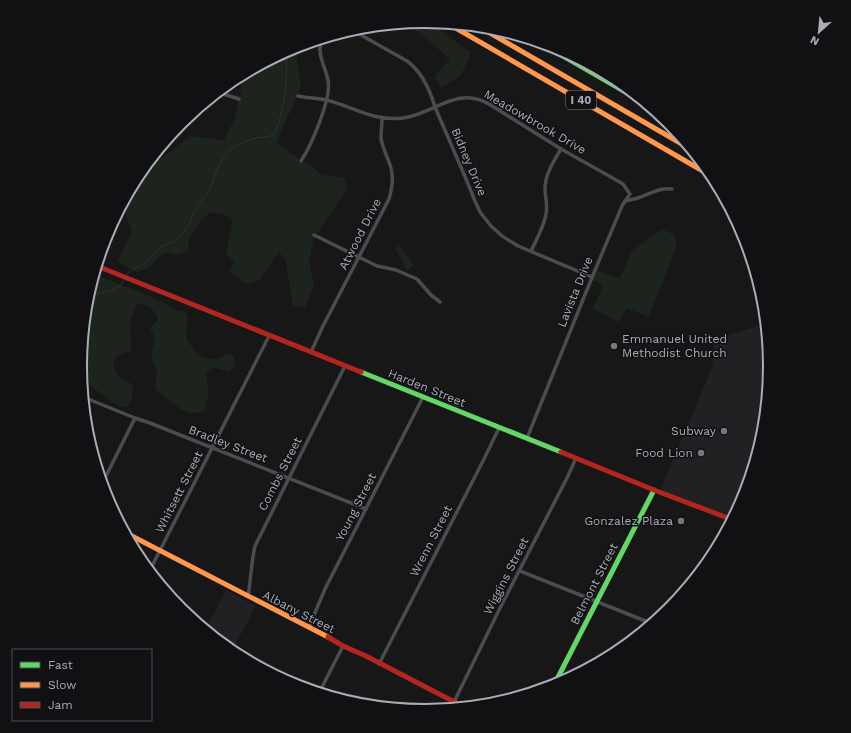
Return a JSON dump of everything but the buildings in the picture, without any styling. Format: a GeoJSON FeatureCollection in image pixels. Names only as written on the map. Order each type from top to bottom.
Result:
{"type":"FeatureCollection","features":[{"type":"Feature","properties":{"kind":"main road","name":"I 40"},"geometry":{"type":"LineString","coordinates":[[459,30],[702,171]]}},
{"type":"Feature","properties":{"kind":"main road","name":"I 40"},"geometry":{"type":"LineString","coordinates":[[495,36],[680,143]]}},
{"type":"Feature","properties":{"kind":"main road"},"geometry":{"type":"LineString","coordinates":[[577,64],[616,86]]}},
{"type":"Feature","properties":{"kind":"main road","name":"Harden Street"},"geometry":{"type":"LineString","coordinates":[[102,268],[654,490],[728,518]]}},
{"type":"Feature","properties":{"kind":"main road","name":"Belmont Street"},"geometry":{"type":"LineString","coordinates":[[558,678],[654,490]]}},
{"type":"Feature","properties":{"kind":"main road","name":"Albany Street"},"geometry":{"type":"LineString","coordinates":[[132,536],[454,702]]}},
{"type":"Feature","properties":{"kind":"street","name":"Bidney Drive"},"geometry":{"type":"LineString","coordinates":[[360,35],[407,62],[415,68],[423,79],[431,95],[474,201],[480,212],[491,226],[502,236],[518,246],[592,278]]}},
{"type":"Feature","properties":{"kind":"street"},"geometry":{"type":"LineString","coordinates":[[301,161],[312,142],[326,100],[328,81],[320,51],[321,45]]}},
{"type":"Feature","properties":{"kind":"street"},"geometry":{"type":"LineString","coordinates":[[224,94],[239,99]]}},
{"type":"Feature","properties":{"kind":"street","name":"Meadowbrook Drive"},"geometry":{"type":"LineString","coordinates":[[298,96],[326,100],[382,119],[403,118],[422,113],[460,98],[479,99],[490,104],[561,149],[623,184],[630,194],[626,201]]}},
{"type":"Feature","properties":{"kind":"street","name":"Atwood Drive"},"geometry":{"type":"LineString","coordinates":[[311,352],[392,192],[392,169],[385,152],[381,136],[382,119]]}},
{"type":"Feature","properties":{"kind":"street"},"geometry":{"type":"LineString","coordinates":[[532,251],[545,220],[547,208],[545,190],[547,177],[561,149]]}},
{"type":"Feature","properties":{"kind":"street"},"geometry":{"type":"LineString","coordinates":[[626,201],[661,189],[672,189]]}},
{"type":"Feature","properties":{"kind":"street","name":"Lavista Drive"},"geometry":{"type":"LineString","coordinates":[[526,438],[622,206],[626,201]]}},
{"type":"Feature","properties":{"kind":"street"},"geometry":{"type":"LineString","coordinates":[[314,235],[377,266],[396,270],[417,279],[431,295],[440,302]]}},
{"type":"Feature","properties":{"kind":"street","name":"Whitsett Street"},"geometry":{"type":"LineString","coordinates":[[152,566],[269,336]]}},
{"type":"Feature","properties":{"kind":"street","name":"Combs Street"},"geometry":{"type":"LineString","coordinates":[[248,596],[251,581],[252,558],[255,546],[346,366]]}},
{"type":"Feature","properties":{"kind":"street","name":"Young Street"},"geometry":{"type":"LineString","coordinates":[[309,627],[325,589],[423,397]]}},
{"type":"Feature","properties":{"kind":"street","name":"Bradley Street"},"geometry":{"type":"LineString","coordinates":[[89,399],[366,509]]}},
{"type":"Feature","properties":{"kind":"street"},"geometry":{"type":"LineString","coordinates":[[106,477],[135,418]]}},
{"type":"Feature","properties":{"kind":"street","name":"Wrenn Street"},"geometry":{"type":"LineString","coordinates":[[379,664],[499,428]]}},
{"type":"Feature","properties":{"kind":"street","name":"Wiggins Street"},"geometry":{"type":"LineString","coordinates":[[454,702],[576,458]]}},
{"type":"Feature","properties":{"kind":"street"},"geometry":{"type":"LineString","coordinates":[[520,572],[648,622]]}},
{"type":"Feature","properties":{"kind":"street"},"geometry":{"type":"LineString","coordinates":[[321,688],[343,646]]}},
{"type":"Feature","properties":{"kind":"shaded area"},"geometry":{"type":"Polygon","coordinates":[[[414,29],[438,29],[471,53],[461,75],[441,88],[435,77],[450,59],[414,29]]]}},
{"type":"Feature","properties":{"kind":"shaded area"},"geometry":{"type":"Polygon","coordinates":[[[296,54],[301,87],[276,143],[312,167],[321,175],[345,178],[347,190],[314,238],[309,261],[314,285],[305,307],[293,306],[286,261],[279,252],[258,281],[247,284],[229,272],[234,263],[226,254],[233,221],[224,214],[212,212],[202,219],[189,239],[188,251],[176,255],[165,252],[148,268],[137,272],[117,262],[132,232],[125,211],[132,197],[157,160],[160,156],[162,158],[190,136],[224,140],[235,118],[242,82],[256,73],[296,54]]]}},
{"type":"Feature","properties":{"kind":"shaded area"},"geometry":{"type":"Polygon","coordinates":[[[662,229],[675,235],[676,247],[649,317],[627,308],[619,322],[593,309],[603,285],[592,280],[596,270],[620,278],[632,251],[662,229]]]}},
{"type":"Feature","properties":{"kind":"shaded area"},"geometry":{"type":"Polygon","coordinates":[[[398,245],[414,265],[407,271],[401,258],[395,250],[398,245]]]}},
{"type":"Feature","properties":{"kind":"shaded area"},"geometry":{"type":"Polygon","coordinates":[[[100,277],[152,297],[178,311],[184,311],[188,316],[186,334],[187,340],[198,355],[204,358],[216,359],[227,354],[233,356],[235,362],[233,368],[229,372],[212,367],[208,371],[206,376],[208,394],[204,412],[193,413],[182,410],[155,389],[157,371],[151,355],[155,338],[150,328],[158,320],[155,313],[144,305],[137,304],[132,316],[130,332],[132,350],[116,357],[113,363],[117,375],[133,385],[133,392],[130,402],[126,407],[120,407],[88,384],[87,366],[90,322],[100,277]]]}},
{"type":"Feature","properties":{"kind":"shaded area"},"geometry":{"type":"Polygon","coordinates":[[[761,325],[764,366],[761,411],[746,475],[729,517],[660,490],[712,368],[714,346],[713,340],[761,325]]]}},
{"type":"Feature","properties":{"kind":"shaded area"},"geometry":{"type":"Polygon","coordinates":[[[226,590],[256,606],[235,645],[304,682],[256,660],[237,648],[208,626],[226,590]]]}},
{"type":"Feature","properties":{"kind":"waterway"},"geometry":{"type":"LineString","coordinates":[[126,275],[134,268],[148,260],[162,246],[179,238],[189,225],[193,214],[201,201],[209,192],[217,168],[227,152],[244,142],[270,136],[275,133],[285,93],[286,58]]}},
{"type":"Feature","properties":{"kind":"waterway"},"geometry":{"type":"LineString","coordinates":[[95,294],[117,288],[124,280]]}},
{"type":"Feature","properties":{"kind":"traffic: fast"},"geometry":{"type":"LineString","coordinates":[[577,64],[616,86]]}},
{"type":"Feature","properties":{"kind":"traffic: fast"},"geometry":{"type":"LineString","coordinates":[[361,372],[561,452]]}},
{"type":"Feature","properties":{"kind":"traffic: fast"},"geometry":{"type":"LineString","coordinates":[[558,678],[654,490]]}},
{"type":"Feature","properties":{"kind":"traffic: slow"},"geometry":{"type":"LineString","coordinates":[[459,30],[701,170]]}},
{"type":"Feature","properties":{"kind":"traffic: slow"},"geometry":{"type":"LineString","coordinates":[[495,36],[680,143]]}},
{"type":"Feature","properties":{"kind":"traffic: slow"},"geometry":{"type":"LineString","coordinates":[[132,536],[328,637]]}},
{"type":"Feature","properties":{"kind":"traffic: jam"},"geometry":{"type":"LineString","coordinates":[[102,268],[361,372]]}},
{"type":"Feature","properties":{"kind":"traffic: jam"},"geometry":{"type":"LineString","coordinates":[[561,452],[728,518]]}},
{"type":"Feature","properties":{"kind":"traffic: jam"},"geometry":{"type":"LineString","coordinates":[[328,637],[457,703]]}},
{"type":"Feature","properties":{"kind":"place","name":"Emmanuel United Methodist Church"},"geometry":{"type":"Point","coordinates":[614,346]}},
{"type":"Feature","properties":{"kind":"place","name":"Subway"},"geometry":{"type":"Point","coordinates":[724,431]}},
{"type":"Feature","properties":{"kind":"place","name":"Food Lion"},"geometry":{"type":"Point","coordinates":[701,453]}},
{"type":"Feature","properties":{"kind":"place","name":"Gonzalez Plaza"},"geometry":{"type":"Point","coordinates":[681,521]}}]}
